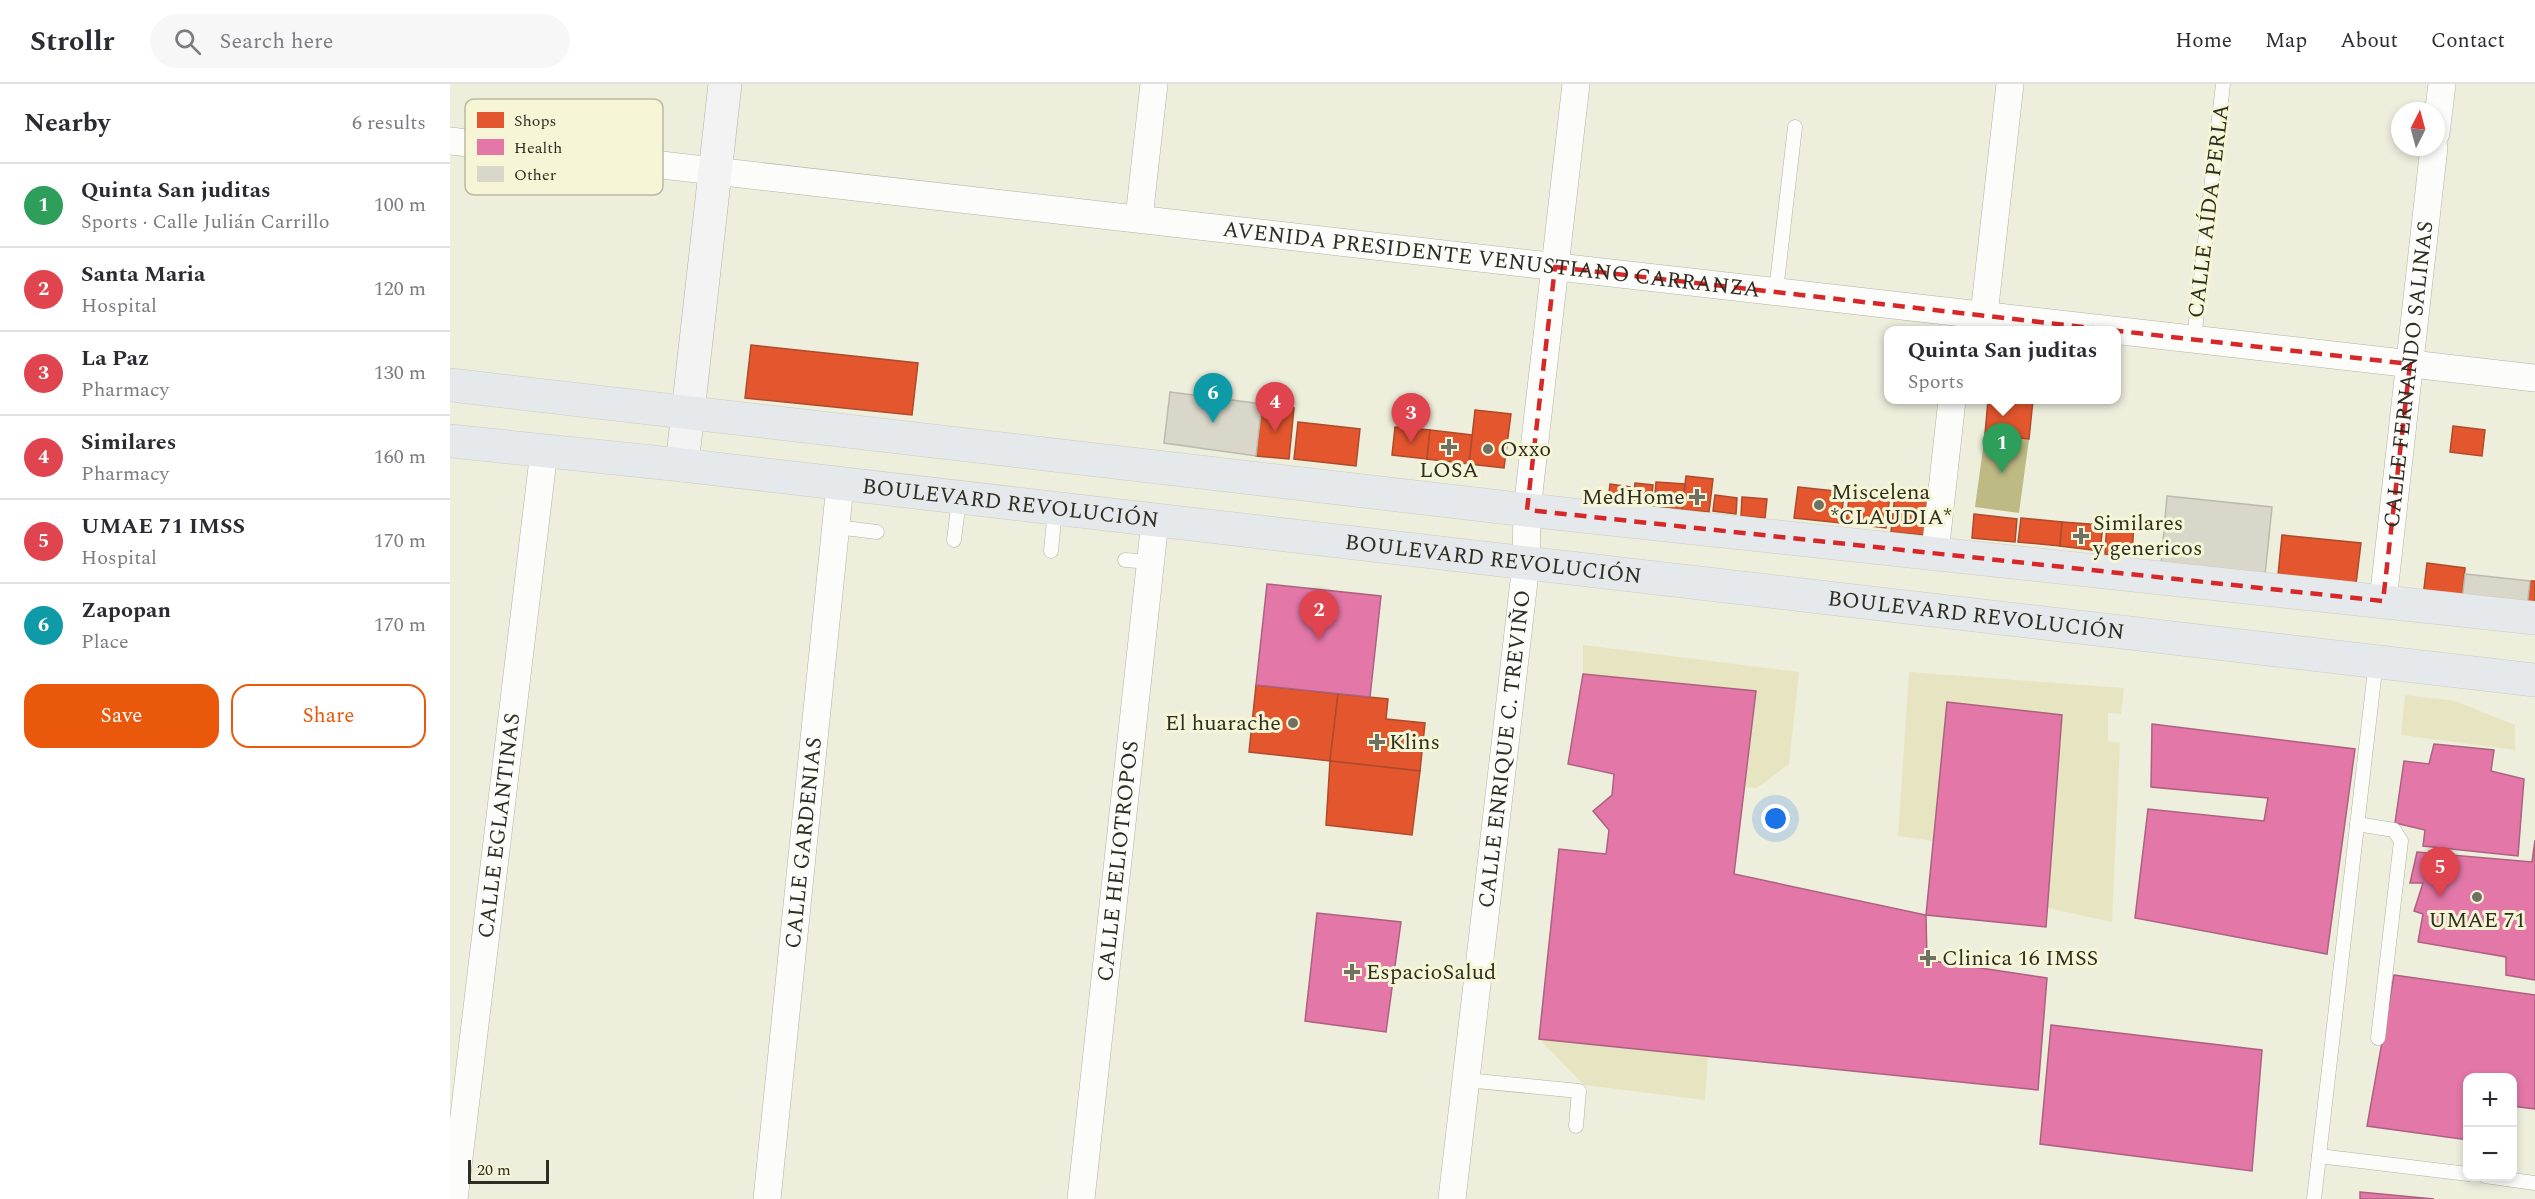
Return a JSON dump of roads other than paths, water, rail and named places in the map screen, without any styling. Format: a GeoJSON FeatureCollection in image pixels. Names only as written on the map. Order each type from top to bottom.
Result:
{"type":"FeatureCollection","features":[{"type":"Feature","properties":{"kind":"main road"},"geometry":{"type":"LineString","coordinates":[[682,465],[725,84]]}},
{"type":"Feature","properties":{"kind":"main road"},"geometry":{"type":"LineString","coordinates":[[450,386],[1527,510],[2535,618]]}},
{"type":"Feature","properties":{"kind":"main road","name":"BOULEVARD REVOLUCIÓN"},"geometry":{"type":"LineString","coordinates":[[450,441],[682,465],[959,499],[2535,680]]}},
{"type":"Feature","properties":{"kind":"street"},"geometry":{"type":"LineString","coordinates":[[1139,218],[1154,84]]}},
{"type":"Feature","properties":{"kind":"street","name":"CALLE ENRIQUE C. TREVIÑO"},"geometry":{"type":"LineString","coordinates":[[1452,1199],[1526,564],[1527,510],[1576,84]]}},
{"type":"Feature","properties":{"kind":"street"},"geometry":{"type":"LineString","coordinates":[[1968,320],[2010,84]]}},
{"type":"Feature","properties":{"kind":"street"},"geometry":{"type":"LineString","coordinates":[[2440,102],[2442,84]]}},
{"type":"Feature","properties":{"kind":"street","name":"AVENIDA PRESIDENTE VENUSTIANO CARRANZA"},"geometry":{"type":"LineString","coordinates":[[450,141],[465,143]]}},
{"type":"Feature","properties":{"kind":"street","name":"CALLE FERNANDO SALINAS"},"geometry":{"type":"LineString","coordinates":[[2383,601],[2433,156]]}},
{"type":"Feature","properties":{"kind":"street","name":"AVENIDA PRESIDENTE VENUSTIANO CARRANZA"},"geometry":{"type":"LineString","coordinates":[[663,165],[1776,291],[1968,320],[2039,326]]}},
{"type":"Feature","properties":{"kind":"street","name":"AVENIDA PRESIDENTE VENUSTIANO CARRANZA"},"geometry":{"type":"LineString","coordinates":[[2121,333],[2194,339],[2535,378]]}},
{"type":"Feature","properties":{"kind":"street"},"geometry":{"type":"LineString","coordinates":[[1935,553],[1951,404]]}},
{"type":"Feature","properties":{"kind":"street","name":"CALLE EGLANTINAS"},"geometry":{"type":"LineString","coordinates":[[454,1199],[544,451]]}},
{"type":"Feature","properties":{"kind":"street","name":"CALLE GARDENIAS"},"geometry":{"type":"LineString","coordinates":[[767,1199],[840,485]]}},
{"type":"Feature","properties":{"kind":"street","name":"CALLE HELIOTROPOS"},"geometry":{"type":"LineString","coordinates":[[1081,1199],[1138,561],[1155,521]]}},
{"type":"Feature","properties":{"kind":"lane","name":"CALLE AÍDA PERLA"},"geometry":{"type":"LineString","coordinates":[[2194,339],[2223,84]]}},
{"type":"Feature","properties":{"kind":"lane"},"geometry":{"type":"LineString","coordinates":[[1776,291],[1795,127]]}},
{"type":"Feature","properties":{"kind":"lane"},"geometry":{"type":"LineString","coordinates":[[954,540],[959,499]]}},
{"type":"Feature","properties":{"kind":"lane"},"geometry":{"type":"LineString","coordinates":[[1051,551],[1055,510]]}},
{"type":"Feature","properties":{"kind":"lane"},"geometry":{"type":"LineString","coordinates":[[836,527],[877,532]]}},
{"type":"Feature","properties":{"kind":"lane"},"geometry":{"type":"LineString","coordinates":[[2314,1199],[2376,661]]}},
{"type":"Feature","properties":{"kind":"lane"},"geometry":{"type":"LineString","coordinates":[[2357,824],[2394,830],[2401,840],[2378,1038]]}},
{"type":"Feature","properties":{"kind":"lane"},"geometry":{"type":"LineString","coordinates":[[1466,1080],[1579,1091],[1576,1126]]}},
{"type":"Feature","properties":{"kind":"lane"},"geometry":{"type":"LineString","coordinates":[[2319,1156],[2463,1173]]}},
{"type":"Feature","properties":{"kind":"lane"},"geometry":{"type":"LineString","coordinates":[[2517,1180],[2535,1183]]}},
{"type":"Feature","properties":{"kind":"place","name":"Zapopan"},"geometry":{"type":"Point","coordinates":[1213,423]}},
{"type":"Feature","properties":{"kind":"place","name":"Similares"},"geometry":{"type":"Point","coordinates":[1275,432]}},
{"type":"Feature","properties":{"kind":"place","name":"La Paz"},"geometry":{"type":"Point","coordinates":[1411,443]}},
{"type":"Feature","properties":{"kind":"place","name":"LOSA"},"geometry":{"type":"Point","coordinates":[1449,447]}},
{"type":"Feature","properties":{"kind":"place","name":"Oxxo"},"geometry":{"type":"Point","coordinates":[1488,449]}},
{"type":"Feature","properties":{"kind":"place","name":"Quinta San juditas"},"geometry":{"type":"Point","coordinates":[2002,473]}},
{"type":"Feature","properties":{"kind":"place","name":"MedHome"},"geometry":{"type":"Point","coordinates":[1697,497]}},
{"type":"Feature","properties":{"kind":"place","name":"Miscelena *CLAUDIA*"},"geometry":{"type":"Point","coordinates":[1819,505]}},
{"type":"Feature","properties":{"kind":"place","name":"Similares y genericos"},"geometry":{"type":"Point","coordinates":[2081,536]}},
{"type":"Feature","properties":{"kind":"place","name":"Santa Maria"},"geometry":{"type":"Point","coordinates":[1319,640]}},
{"type":"Feature","properties":{"kind":"place","name":"El huarache"},"geometry":{"type":"Point","coordinates":[1293,723]}},
{"type":"Feature","properties":{"kind":"place","name":"Klins"},"geometry":{"type":"Point","coordinates":[1377,742]}},
{"type":"Feature","properties":{"kind":"place","name":"UMAE 71 IMSS"},"geometry":{"type":"Point","coordinates":[2440,897]}},
{"type":"Feature","properties":{"kind":"place","name":"UMAE 71"},"geometry":{"type":"Point","coordinates":[2477,897]}},
{"type":"Feature","properties":{"kind":"place","name":"Clinica 16 IMSS"},"geometry":{"type":"Point","coordinates":[1928,958]}},
{"type":"Feature","properties":{"kind":"place","name":"EspacioSalud"},"geometry":{"type":"Point","coordinates":[1352,972]}}]}
